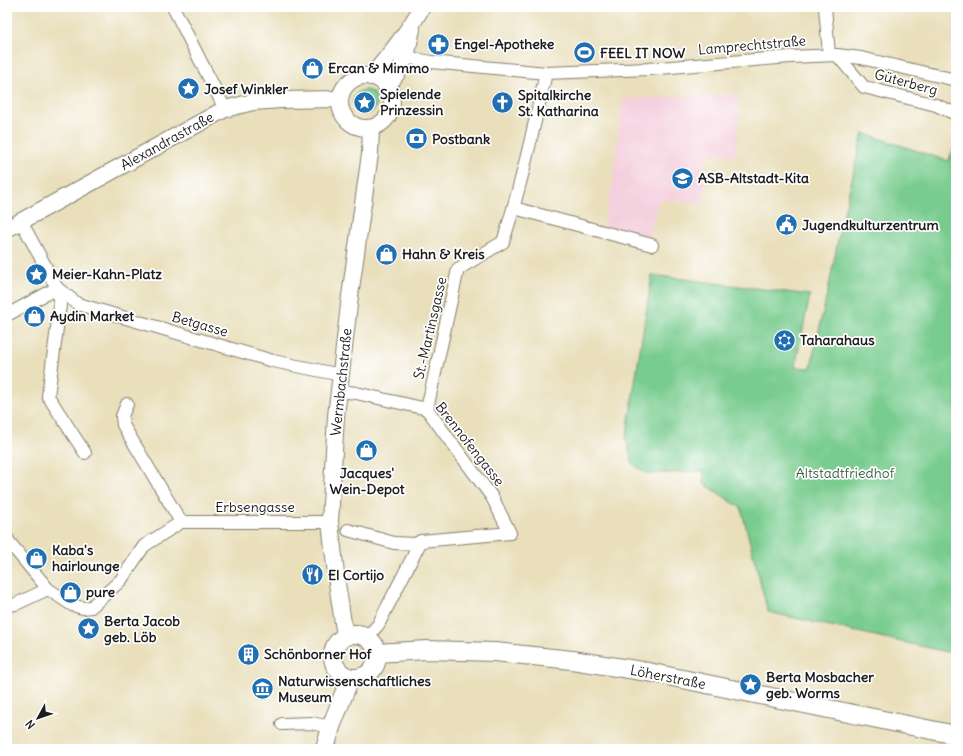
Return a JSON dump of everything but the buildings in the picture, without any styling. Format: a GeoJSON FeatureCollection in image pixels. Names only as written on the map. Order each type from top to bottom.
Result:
{"type":"FeatureCollection","features":[{"type":"Feature","properties":{"kind":"main road"},"geometry":{"type":"LineString","coordinates":[[352,634],[366,638],[373,644],[376,653],[376,663],[371,671],[366,675],[357,678],[350,678],[342,674],[335,667],[333,658],[334,649],[338,642],[345,636],[352,634]]}},
{"type":"Feature","properties":{"kind":"main road","name":"Löherstraße"},"geometry":{"type":"LineString","coordinates":[[376,653],[426,650],[494,652],[572,660],[648,672],[956,735]]}},
{"type":"Feature","properties":{"kind":"main road"},"geometry":{"type":"LineString","coordinates":[[325,749],[331,727],[350,678]]}},
{"type":"Feature","properties":{"kind":"street"},"geometry":{"type":"LineString","coordinates":[[173,7],[225,109]]}},
{"type":"Feature","properties":{"kind":"street"},"geometry":{"type":"LineString","coordinates":[[387,87],[397,73],[400,54],[413,23],[422,7]]}},
{"type":"Feature","properties":{"kind":"street"},"geometry":{"type":"LineString","coordinates":[[825,7],[833,55]]}},
{"type":"Feature","properties":{"kind":"street"},"geometry":{"type":"LineString","coordinates":[[371,77],[400,54]]}},
{"type":"Feature","properties":{"kind":"street","name":"Lamprechtstraße"},"geometry":{"type":"LineString","coordinates":[[400,54],[431,62],[546,73],[648,69],[790,57],[833,55],[861,58],[956,80]]}},
{"type":"Feature","properties":{"kind":"street","name":"Güterberg"},"geometry":{"type":"LineString","coordinates":[[833,55],[864,86],[936,105],[956,114]]}},
{"type":"Feature","properties":{"kind":"street","name":"St.-Martinsgasse"},"geometry":{"type":"LineString","coordinates":[[427,409],[458,269],[503,242],[514,208],[546,73]]}},
{"type":"Feature","properties":{"kind":"street"},"geometry":{"type":"LineString","coordinates":[[360,77],[371,77],[377,79],[387,87],[392,97],[392,108],[387,118],[379,126],[359,128],[350,124],[344,117],[340,109],[340,99],[343,89],[350,81],[360,77]]}},
{"type":"Feature","properties":{"kind":"street","name":"Alexandrastraße"},"geometry":{"type":"LineString","coordinates":[[7,229],[225,109],[253,102],[340,99]]}},
{"type":"Feature","properties":{"kind":"street","name":"Wermbachstraße"},"geometry":{"type":"LineString","coordinates":[[345,636],[330,522],[336,416],[350,296],[370,154],[371,128]]}},
{"type":"Feature","properties":{"kind":"street"},"geometry":{"type":"LineString","coordinates":[[514,208],[652,245]]}},
{"type":"Feature","properties":{"kind":"street"},"geometry":{"type":"LineString","coordinates":[[21,221],[57,288],[60,305],[48,396],[85,453]]}},
{"type":"Feature","properties":{"kind":"street"},"geometry":{"type":"LineString","coordinates":[[7,315],[57,288]]}},
{"type":"Feature","properties":{"kind":"street","name":"Betgasse"},"geometry":{"type":"LineString","coordinates":[[57,288],[78,304],[273,361],[341,375]]}},
{"type":"Feature","properties":{"kind":"street","name":"Brennofengasse"},"geometry":{"type":"LineString","coordinates":[[340,391],[356,393],[427,409],[492,497],[510,533],[422,540]]}},
{"type":"Feature","properties":{"kind":"street"},"geometry":{"type":"LineString","coordinates":[[7,538],[48,589],[72,605],[83,608],[91,607],[121,580],[144,546],[181,522],[123,425],[122,416],[127,404]]}},
{"type":"Feature","properties":{"kind":"street","name":"Erbsengasse"},"geometry":{"type":"LineString","coordinates":[[181,522],[330,522]]}},
{"type":"Feature","properties":{"kind":"street"},"geometry":{"type":"LineString","coordinates":[[348,530],[394,543],[415,544],[422,540]]}},
{"type":"Feature","properties":{"kind":"street"},"geometry":{"type":"LineString","coordinates":[[366,638],[378,625],[422,540]]}},
{"type":"Feature","properties":{"kind":"street"},"geometry":{"type":"LineString","coordinates":[[7,606],[16,604],[48,589]]}},
{"type":"Feature","properties":{"kind":"street"},"geometry":{"type":"LineString","coordinates":[[282,724],[311,723],[331,727]]}},
{"type":"Feature","properties":{"kind":"shaded area"},"geometry":{"type":"Polygon","coordinates":[[[738,94],[739,112],[736,155],[706,153],[703,203],[659,200],[649,237],[604,226],[605,214],[612,187],[623,99],[738,94]]]}},
{"type":"Feature","properties":{"kind":"green space"},"geometry":{"type":"Polygon","coordinates":[[[365,90],[370,91],[376,97],[376,107],[370,113],[365,114],[360,113],[354,107],[353,102],[354,97],[360,91],[365,90]]]}},
{"type":"Feature","properties":{"kind":"green space","name":"Altstadtfriedhof"},"geometry":{"type":"Polygon","coordinates":[[[863,133],[948,161],[956,144],[956,654],[768,612],[741,508],[703,483],[704,471],[648,474],[633,464],[626,439],[652,275],[810,295],[795,367],[811,368],[841,225],[863,133]]]}},
{"type":"Feature","properties":{"kind":"place","name":"Engel-Apotheke"},"geometry":{"type":"Point","coordinates":[438,44]}},
{"type":"Feature","properties":{"kind":"place","name":"FEEL IT NOW"},"geometry":{"type":"Point","coordinates":[584,53]}},
{"type":"Feature","properties":{"kind":"place","name":"Ercan & Mimmo"},"geometry":{"type":"Point","coordinates":[312,68]}},
{"type":"Feature","properties":{"kind":"place","name":"Josef Winkler"},"geometry":{"type":"Point","coordinates":[189,89]}},
{"type":"Feature","properties":{"kind":"place","name":"Spielende Prinzessin"},"geometry":{"type":"Point","coordinates":[365,102]}},
{"type":"Feature","properties":{"kind":"place","name":"Spitalkirche St. Katharina"},"geometry":{"type":"Point","coordinates":[503,103]}},
{"type":"Feature","properties":{"kind":"place","name":"Postbank"},"geometry":{"type":"Point","coordinates":[416,139]}},
{"type":"Feature","properties":{"kind":"place","name":"ASB-Altstadt-Kita"},"geometry":{"type":"Point","coordinates":[682,178]}},
{"type":"Feature","properties":{"kind":"place","name":"Jugendkulturzentrum"},"geometry":{"type":"Point","coordinates":[786,225]}},
{"type":"Feature","properties":{"kind":"place","name":"Hahn & Kreis"},"geometry":{"type":"Point","coordinates":[387,254]}},
{"type":"Feature","properties":{"kind":"place","name":"Meier-Kahn-Platz"},"geometry":{"type":"Point","coordinates":[36,274]}},
{"type":"Feature","properties":{"kind":"place","name":"Aydin Market"},"geometry":{"type":"Point","coordinates":[35,316]}},
{"type":"Feature","properties":{"kind":"place","name":"Taharahaus"},"geometry":{"type":"Point","coordinates":[784,340]}},
{"type":"Feature","properties":{"kind":"place","name":"Jacques' Wein-Depot"},"geometry":{"type":"Point","coordinates":[367,451]}},
{"type":"Feature","properties":{"kind":"place","name":"Kaba's hairlounge"},"geometry":{"type":"Point","coordinates":[36,558]}},
{"type":"Feature","properties":{"kind":"place","name":"El Cortijo"},"geometry":{"type":"Point","coordinates":[312,575]}},
{"type":"Feature","properties":{"kind":"place","name":"pure"},"geometry":{"type":"Point","coordinates":[71,592]}},
{"type":"Feature","properties":{"kind":"place","name":"Berta Jacob geb. Löb"},"geometry":{"type":"Point","coordinates":[88,629]}},
{"type":"Feature","properties":{"kind":"place","name":"Schönborner Hof"},"geometry":{"type":"Point","coordinates":[248,654]}},
{"type":"Feature","properties":{"kind":"place","name":"Berta Mosbacher geb. Worms"},"geometry":{"type":"Point","coordinates":[751,685]}},
{"type":"Feature","properties":{"kind":"place","name":"Naturwissenschaftliches Museum"},"geometry":{"type":"Point","coordinates":[262,689]}}]}
